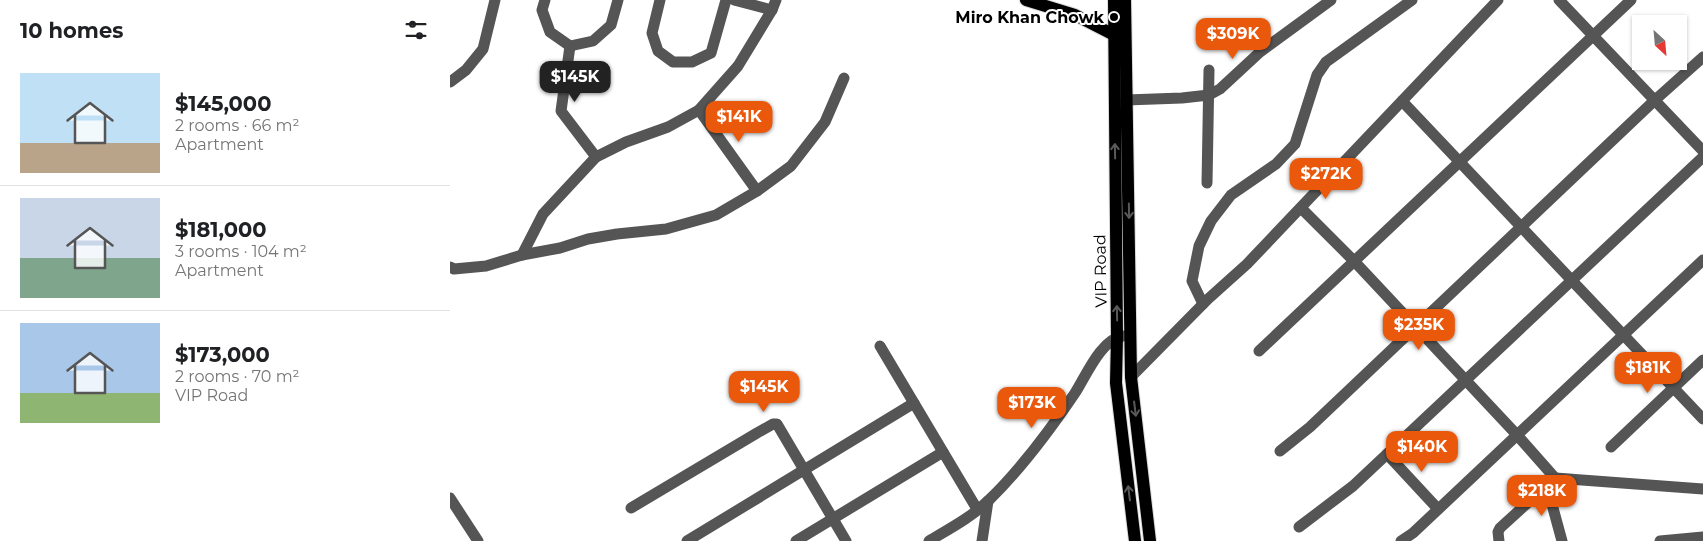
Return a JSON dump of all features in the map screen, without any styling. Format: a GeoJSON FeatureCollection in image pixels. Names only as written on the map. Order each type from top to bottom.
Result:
{"type":"FeatureCollection","features":[{"type":"Feature","properties":{"kind":"main road"},"geometry":{"type":"LineString","coordinates":[[1026,0],[1075,14],[1119,38]]}},
{"type":"Feature","properties":{"kind":"main road","name":"VIP Road"},"geometry":{"type":"LineString","coordinates":[[1114,0],[1126,100],[1132,334],[1131,377],[1150,541]]}},
{"type":"Feature","properties":{"kind":"main road","name":"VIP Road"},"geometry":{"type":"LineString","coordinates":[[1125,0],[1119,38],[1116,383],[1135,541]]}},
{"type":"Feature","properties":{"kind":"street"},"geometry":{"type":"LineString","coordinates":[[450,82],[466,70],[483,49],[495,0]]}},
{"type":"Feature","properties":{"kind":"street"},"geometry":{"type":"LineString","coordinates":[[545,0],[542,10],[550,32],[570,46],[594,41],[612,25],[618,0]]}},
{"type":"Feature","properties":{"kind":"street"},"geometry":{"type":"LineString","coordinates":[[660,0],[652,33],[658,51],[673,62],[692,62],[711,53],[726,0]]}},
{"type":"Feature","properties":{"kind":"street"},"geometry":{"type":"LineString","coordinates":[[522,255],[543,214],[596,157],[626,142],[668,127],[699,110],[738,66],[774,5],[734,0]]}},
{"type":"Feature","properties":{"kind":"street"},"geometry":{"type":"LineString","coordinates":[[1126,100],[1209,95],[1220,89],[1260,52],[1331,0]]}},
{"type":"Feature","properties":{"kind":"street"},"geometry":{"type":"LineString","coordinates":[[1203,304],[1192,281],[1199,246],[1211,221],[1231,195],[1276,164],[1295,144],[1318,75],[1326,62],[1412,0]]}},
{"type":"Feature","properties":{"kind":"street"},"geometry":{"type":"LineString","coordinates":[[1131,377],[1203,304],[1247,264],[1498,0]]}},
{"type":"Feature","properties":{"kind":"street"},"geometry":{"type":"LineString","coordinates":[[1559,0],[1703,151]]}},
{"type":"Feature","properties":{"kind":"street"},"geometry":{"type":"LineString","coordinates":[[1259,351],[1631,0]]}},
{"type":"Feature","properties":{"kind":"street"},"geometry":{"type":"LineString","coordinates":[[570,46],[561,111],[596,157]]}},
{"type":"Feature","properties":{"kind":"street"},"geometry":{"type":"LineString","coordinates":[[1280,451],[1310,427],[1654,100],[1703,56]]}},
{"type":"Feature","properties":{"kind":"street"},"geometry":{"type":"LineString","coordinates":[[1207,183],[1209,70]]}},
{"type":"Feature","properties":{"kind":"street"},"geometry":{"type":"LineString","coordinates":[[450,267],[486,266],[522,255],[553,250],[588,239],[666,229],[716,215],[757,191],[791,166],[825,122],[844,78]]}},
{"type":"Feature","properties":{"kind":"street"},"geometry":{"type":"LineString","coordinates":[[1402,101],[1675,387],[1703,419]]}},
{"type":"Feature","properties":{"kind":"street"},"geometry":{"type":"LineString","coordinates":[[699,110],[757,191]]}},
{"type":"Feature","properties":{"kind":"street"},"geometry":{"type":"LineString","coordinates":[[1299,527],[1353,486],[1703,157]]}},
{"type":"Feature","properties":{"kind":"street"},"geometry":{"type":"LineString","coordinates":[[1301,208],[1354,261],[1517,435],[1551,482],[1562,541]]}},
{"type":"Feature","properties":{"kind":"street"},"geometry":{"type":"LineString","coordinates":[[1401,541],[1415,537],[1438,509],[1703,260]]}},
{"type":"Feature","properties":{"kind":"street"},"geometry":{"type":"LineString","coordinates":[[929,541],[988,501],[1029,456],[1075,393],[1099,353],[1117,337],[1132,334]]}},
{"type":"Feature","properties":{"kind":"street"},"geometry":{"type":"LineString","coordinates":[[880,346],[977,510]]}},
{"type":"Feature","properties":{"kind":"street"},"geometry":{"type":"LineString","coordinates":[[1611,447],[1703,360]]}},
{"type":"Feature","properties":{"kind":"street"},"geometry":{"type":"LineString","coordinates":[[687,541],[914,403]]}},
{"type":"Feature","properties":{"kind":"street"},"geometry":{"type":"LineString","coordinates":[[631,508],[773,424],[777,424],[780,426],[846,541]]}},
{"type":"Feature","properties":{"kind":"street"},"geometry":{"type":"LineString","coordinates":[[796,541],[943,452]]}},
{"type":"Feature","properties":{"kind":"street"},"geometry":{"type":"LineString","coordinates":[[1387,454],[1438,509]]}},
{"type":"Feature","properties":{"kind":"street"},"geometry":{"type":"LineString","coordinates":[[1499,541],[1498,532],[1500,528],[1551,482],[1703,489]]}},
{"type":"Feature","properties":{"kind":"street"},"geometry":{"type":"LineString","coordinates":[[450,498],[478,541]]}},
{"type":"Feature","properties":{"kind":"street"},"geometry":{"type":"LineString","coordinates":[[982,541],[988,501]]}},
{"type":"Feature","properties":{"kind":"street"},"geometry":{"type":"LineString","coordinates":[[1660,541],[1703,537]]}},
{"type":"Feature","properties":{"kind":"place","name":"Miro Khan Chowk"},"geometry":{"type":"Point","coordinates":[1114,17]}}]}
